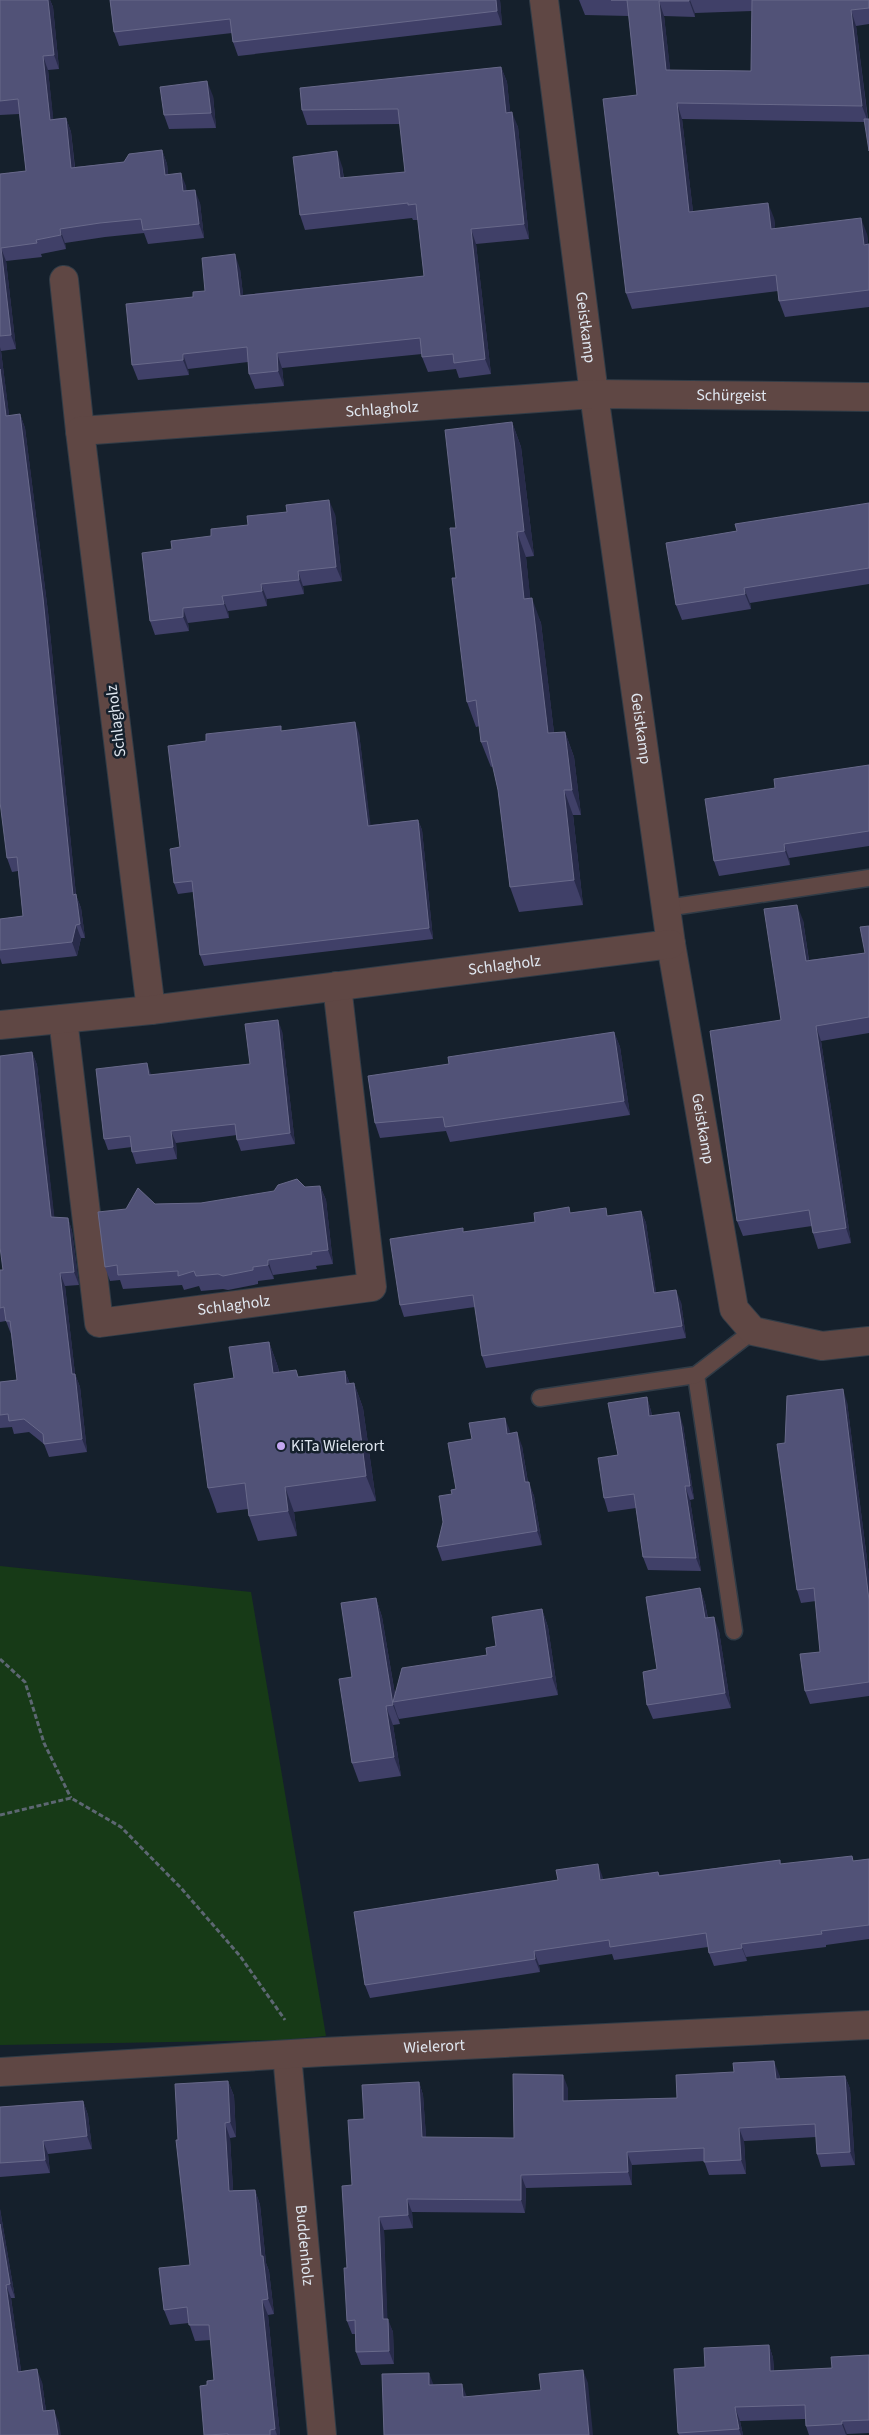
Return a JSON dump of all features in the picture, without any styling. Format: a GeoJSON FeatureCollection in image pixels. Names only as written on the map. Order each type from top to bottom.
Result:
{"type":"FeatureCollection","features":[{"type":"Feature","properties":{"kind":"street","name":"Geistkamp"},"geometry":{"type":"LineString","coordinates":[[544,0],[594,394],[671,944],[734,1309],[753,1331]]}},
{"type":"Feature","properties":{"kind":"street","name":"Schlagholz"},"geometry":{"type":"LineString","coordinates":[[64,280],[80,431],[151,1010]]}},
{"type":"Feature","properties":{"kind":"street","name":"Schürgeist"},"geometry":{"type":"LineString","coordinates":[[594,394],[869,397]]}},
{"type":"Feature","properties":{"kind":"street","name":"Schlagholz"},"geometry":{"type":"LineString","coordinates":[[80,431],[594,394]]}},
{"type":"Feature","properties":{"kind":"street","name":"Schlagholz"},"geometry":{"type":"LineString","coordinates":[[0,1025],[151,1010],[671,944]]}},
{"type":"Feature","properties":{"kind":"street","name":"Schlagholz"},"geometry":{"type":"LineString","coordinates":[[63,1019],[99,1324],[372,1287],[337,986]]}},
{"type":"Feature","properties":{"kind":"street"},"geometry":{"type":"LineString","coordinates":[[753,1331],[822,1346],[869,1341]]}},
{"type":"Feature","properties":{"kind":"street","name":"Wielerort"},"geometry":{"type":"LineString","coordinates":[[0,2072],[297,2054],[869,2025]]}},
{"type":"Feature","properties":{"kind":"street","name":"Buddenholz"},"geometry":{"type":"LineString","coordinates":[[297,2054],[322,2435]]}},
{"type":"Feature","properties":{"kind":"lane"},"geometry":{"type":"LineString","coordinates":[[666,908],[869,878]]}},
{"type":"Feature","properties":{"kind":"lane"},"geometry":{"type":"LineString","coordinates":[[540,1398],[696,1375],[753,1331]]}},
{"type":"Feature","properties":{"kind":"lane"},"geometry":{"type":"LineString","coordinates":[[696,1375],[734,1631]]}},
{"type":"Feature","properties":{"kind":"path"},"geometry":{"type":"LineString","coordinates":[[0,1659],[25,1682],[44,1743],[71,1798],[121,1827],[181,1888],[240,1956],[297,2054]]}},
{"type":"Feature","properties":{"kind":"path"},"geometry":{"type":"LineString","coordinates":[[0,1816],[71,1798]]}},
{"type":"Feature","properties":{"kind":"green space"},"geometry":{"type":"Polygon","coordinates":[[[0,1566],[251,1592],[326,2036],[284,2040],[0,2045],[0,1566]]]}},
{"type":"Feature","properties":{"kind":"building"},"geometry":{"type":"Polygon","coordinates":[[[0,0],[48,0],[54,55],[43,56],[50,120],[66,118],[71,168],[124,162],[129,154],[162,150],[165,175],[181,173],[183,191],[195,190],[199,224],[143,230],[141,219],[100,223],[60,229],[61,235],[36,240],[37,243],[1,248],[11,335],[0,336],[0,174],[26,171],[18,99],[0,101],[0,0]]]}},
{"type":"Feature","properties":{"kind":"building"},"geometry":{"type":"Polygon","coordinates":[[[110,0],[496,0],[497,11],[233,42],[230,19],[114,32],[110,0]]]}},
{"type":"Feature","properties":{"kind":"building"},"geometry":{"type":"Polygon","coordinates":[[[627,0],[689,0],[659,1],[666,70],[751,71],[752,0],[869,0],[869,8],[851,10],[862,106],[677,103],[689,212],[768,203],[771,229],[861,218],[864,245],[869,244],[869,290],[779,301],[776,275],[626,293],[603,99],[637,95],[627,0]]]}},
{"type":"Feature","properties":{"kind":"building"},"geometry":{"type":"Polygon","coordinates":[[[501,67],[506,113],[512,112],[524,224],[471,229],[485,359],[454,363],[453,354],[422,357],[420,338],[277,353],[278,371],[249,374],[247,347],[183,354],[183,360],[132,365],[126,304],[193,297],[193,292],[205,291],[202,258],[235,254],[240,296],[424,276],[416,204],[408,205],[408,203],[300,215],[293,157],[337,151],[340,178],[405,172],[398,109],[302,110],[300,88],[501,67]]]}},
{"type":"Feature","properties":{"kind":"building"},"geometry":{"type":"Polygon","coordinates":[[[207,81],[211,113],[164,115],[160,87],[207,81]]]}},
{"type":"Feature","properties":{"kind":"building"},"geometry":{"type":"Polygon","coordinates":[[[864,119],[869,119],[869,151],[864,119]]]}},
{"type":"Feature","properties":{"kind":"building"},"geometry":{"type":"Polygon","coordinates":[[[0,369],[6,416],[20,414],[43,598],[73,895],[76,894],[80,924],[76,925],[72,942],[0,950],[0,919],[23,916],[17,857],[7,858],[0,802],[0,369]]]}},
{"type":"Feature","properties":{"kind":"building"},"geometry":{"type":"Polygon","coordinates":[[[512,422],[524,531],[517,532],[524,599],[532,598],[548,733],[565,732],[572,790],[564,790],[574,880],[510,887],[498,790],[487,741],[481,742],[476,700],[467,702],[452,578],[456,578],[450,528],[456,528],[445,430],[512,422]]]}},
{"type":"Feature","properties":{"kind":"building"},"geometry":{"type":"Polygon","coordinates":[[[329,500],[336,567],[298,571],[299,580],[261,584],[262,591],[222,596],[224,604],[183,608],[183,617],[150,621],[142,553],[172,549],[171,541],[211,536],[211,529],[248,525],[247,516],[287,512],[286,505],[329,500]]]}},
{"type":"Feature","properties":{"kind":"building"},"geometry":{"type":"Polygon","coordinates":[[[869,503],[869,568],[744,588],[745,594],[676,605],[666,543],[737,531],[735,524],[869,503]]]}},
{"type":"Feature","properties":{"kind":"building"},"geometry":{"type":"Polygon","coordinates":[[[355,722],[368,826],[418,820],[429,928],[200,955],[192,881],[174,883],[170,849],[180,847],[168,746],[206,741],[206,734],[281,726],[281,731],[355,722]]]}},
{"type":"Feature","properties":{"kind":"building"},"geometry":{"type":"Polygon","coordinates":[[[869,765],[869,831],[784,844],[785,851],[714,861],[705,799],[775,788],[774,779],[869,765]]]}},
{"type":"Feature","properties":{"kind":"building"},"geometry":{"type":"Polygon","coordinates":[[[797,905],[806,961],[865,953],[860,927],[869,926],[869,1017],[816,1026],[846,1228],[813,1233],[809,1210],[737,1221],[710,1031],[781,1020],[764,909],[797,905]]]}},
{"type":"Feature","properties":{"kind":"building"},"geometry":{"type":"Polygon","coordinates":[[[278,1020],[290,1133],[237,1140],[235,1124],[171,1131],[173,1147],[132,1152],[130,1136],[104,1139],[96,1069],[147,1063],[149,1075],[250,1064],[245,1024],[278,1020]]]}},
{"type":"Feature","properties":{"kind":"building"},"geometry":{"type":"Polygon","coordinates":[[[614,1032],[624,1101],[445,1127],[443,1117],[375,1123],[368,1076],[449,1064],[448,1057],[614,1032]]]}},
{"type":"Feature","properties":{"kind":"building"},"geometry":{"type":"Polygon","coordinates":[[[32,1052],[51,1217],[68,1218],[74,1272],[60,1273],[72,1374],[75,1374],[82,1439],[44,1444],[43,1434],[24,1419],[9,1421],[8,1414],[0,1415],[0,1382],[17,1380],[10,1321],[6,1321],[4,1307],[0,1308],[0,1270],[3,1270],[0,1247],[0,1056],[32,1052]]]}},
{"type":"Feature","properties":{"kind":"building"},"geometry":{"type":"Polygon","coordinates":[[[297,1179],[305,1187],[320,1186],[328,1250],[268,1260],[268,1265],[253,1267],[253,1270],[223,1276],[218,1274],[196,1276],[194,1271],[178,1276],[178,1271],[118,1275],[117,1265],[105,1267],[98,1212],[126,1209],[138,1188],[155,1204],[201,1203],[274,1191],[278,1185],[297,1179]]]}},
{"type":"Feature","properties":{"kind":"building"},"geometry":{"type":"Polygon","coordinates":[[[569,1207],[570,1213],[606,1208],[607,1216],[641,1211],[654,1293],[676,1290],[682,1326],[482,1356],[473,1295],[400,1305],[390,1239],[463,1228],[463,1232],[535,1222],[534,1213],[569,1207]]]}},
{"type":"Feature","properties":{"kind":"building","name":"KiTa Wielerort"},"geometry":{"type":"Polygon","coordinates":[[[269,1342],[273,1373],[296,1370],[298,1377],[345,1371],[346,1384],[354,1383],[366,1476],[285,1487],[288,1511],[249,1516],[245,1483],[208,1488],[194,1384],[234,1378],[229,1347],[269,1342]]]}},
{"type":"Feature","properties":{"kind":"building"},"geometry":{"type":"Polygon","coordinates":[[[843,1389],[869,1600],[869,1682],[805,1691],[800,1654],[820,1652],[814,1588],[797,1590],[777,1444],[785,1443],[787,1396],[843,1389]]]}},
{"type":"Feature","properties":{"kind":"building"},"geometry":{"type":"Polygon","coordinates":[[[647,1397],[649,1416],[679,1412],[690,1486],[685,1486],[696,1558],[643,1557],[634,1494],[604,1498],[598,1458],[618,1455],[608,1403],[647,1397]]]}},
{"type":"Feature","properties":{"kind":"building"},"geometry":{"type":"Polygon","coordinates":[[[505,1418],[507,1434],[517,1432],[525,1482],[529,1482],[537,1531],[437,1547],[443,1522],[439,1496],[452,1494],[451,1490],[456,1489],[448,1443],[472,1439],[469,1423],[505,1418]]]}},
{"type":"Feature","properties":{"kind":"building"},"geometry":{"type":"Polygon","coordinates":[[[700,1588],[705,1618],[714,1617],[725,1693],[647,1705],[643,1672],[657,1669],[646,1597],[700,1588]]]}},
{"type":"Feature","properties":{"kind":"building"},"geometry":{"type":"Polygon","coordinates":[[[376,1598],[393,1705],[386,1706],[394,1757],[352,1763],[339,1679],[352,1677],[341,1603],[376,1598]]]}},
{"type":"Feature","properties":{"kind":"building"},"geometry":{"type":"Polygon","coordinates":[[[542,1609],[552,1677],[393,1702],[402,1668],[487,1655],[486,1648],[496,1646],[492,1617],[542,1609]]]}},
{"type":"Feature","properties":{"kind":"building"},"geometry":{"type":"Polygon","coordinates":[[[852,1856],[853,1861],[869,1859],[869,1925],[821,1931],[822,1934],[741,1944],[742,1948],[709,1953],[706,1933],[610,1947],[609,1940],[534,1951],[535,1959],[365,1985],[354,1912],[558,1880],[556,1870],[598,1864],[600,1880],[658,1872],[659,1876],[780,1860],[780,1864],[852,1856]]]}},
{"type":"Feature","properties":{"kind":"building"},"geometry":{"type":"Polygon","coordinates":[[[774,2061],[776,2079],[845,2076],[850,2152],[817,2154],[815,2124],[739,2128],[741,2160],[704,2162],[704,2148],[627,2152],[628,2172],[521,2175],[521,2200],[407,2199],[408,2215],[379,2217],[383,2319],[388,2319],[389,2351],[356,2352],[355,2320],[347,2321],[344,2268],[347,2268],[342,2186],[352,2185],[348,2120],[364,2119],[362,2085],[419,2082],[422,2137],[514,2138],[513,2074],[563,2075],[563,2101],[677,2098],[676,2075],[734,2072],[733,2063],[774,2061]]]}},
{"type":"Feature","properties":{"kind":"building"},"geometry":{"type":"Polygon","coordinates":[[[228,2081],[230,2122],[225,2123],[229,2191],[255,2190],[261,2256],[263,2256],[268,2299],[262,2300],[275,2429],[270,2430],[270,2435],[204,2435],[200,2386],[207,2385],[207,2381],[214,2380],[209,2325],[189,2325],[187,2307],[164,2310],[159,2268],[190,2265],[176,2140],[178,2140],[175,2084],[228,2081]]]}},
{"type":"Feature","properties":{"kind":"building"},"geometry":{"type":"Polygon","coordinates":[[[83,2101],[87,2136],[43,2141],[45,2160],[0,2163],[0,2107],[83,2101]]]}},
{"type":"Feature","properties":{"kind":"building"},"geometry":{"type":"Polygon","coordinates":[[[0,2224],[10,2284],[6,2285],[18,2372],[37,2369],[43,2411],[54,2410],[58,2435],[0,2435],[0,2224]]]}},
{"type":"Feature","properties":{"kind":"building"},"geometry":{"type":"Polygon","coordinates":[[[769,2345],[770,2371],[832,2368],[831,2357],[869,2355],[869,2420],[842,2421],[842,2424],[806,2426],[805,2405],[735,2407],[739,2429],[678,2433],[674,2369],[705,2367],[704,2348],[769,2345]]]}},
{"type":"Feature","properties":{"kind":"building"},"geometry":{"type":"Polygon","coordinates":[[[583,2370],[589,2435],[384,2435],[382,2374],[429,2373],[429,2385],[462,2384],[463,2397],[541,2390],[539,2374],[583,2370]]]}},
{"type":"Feature","properties":{"kind":"place","name":"KiTa Wielerort"},"geometry":{"type":"Point","coordinates":[281,1446]}}]}
